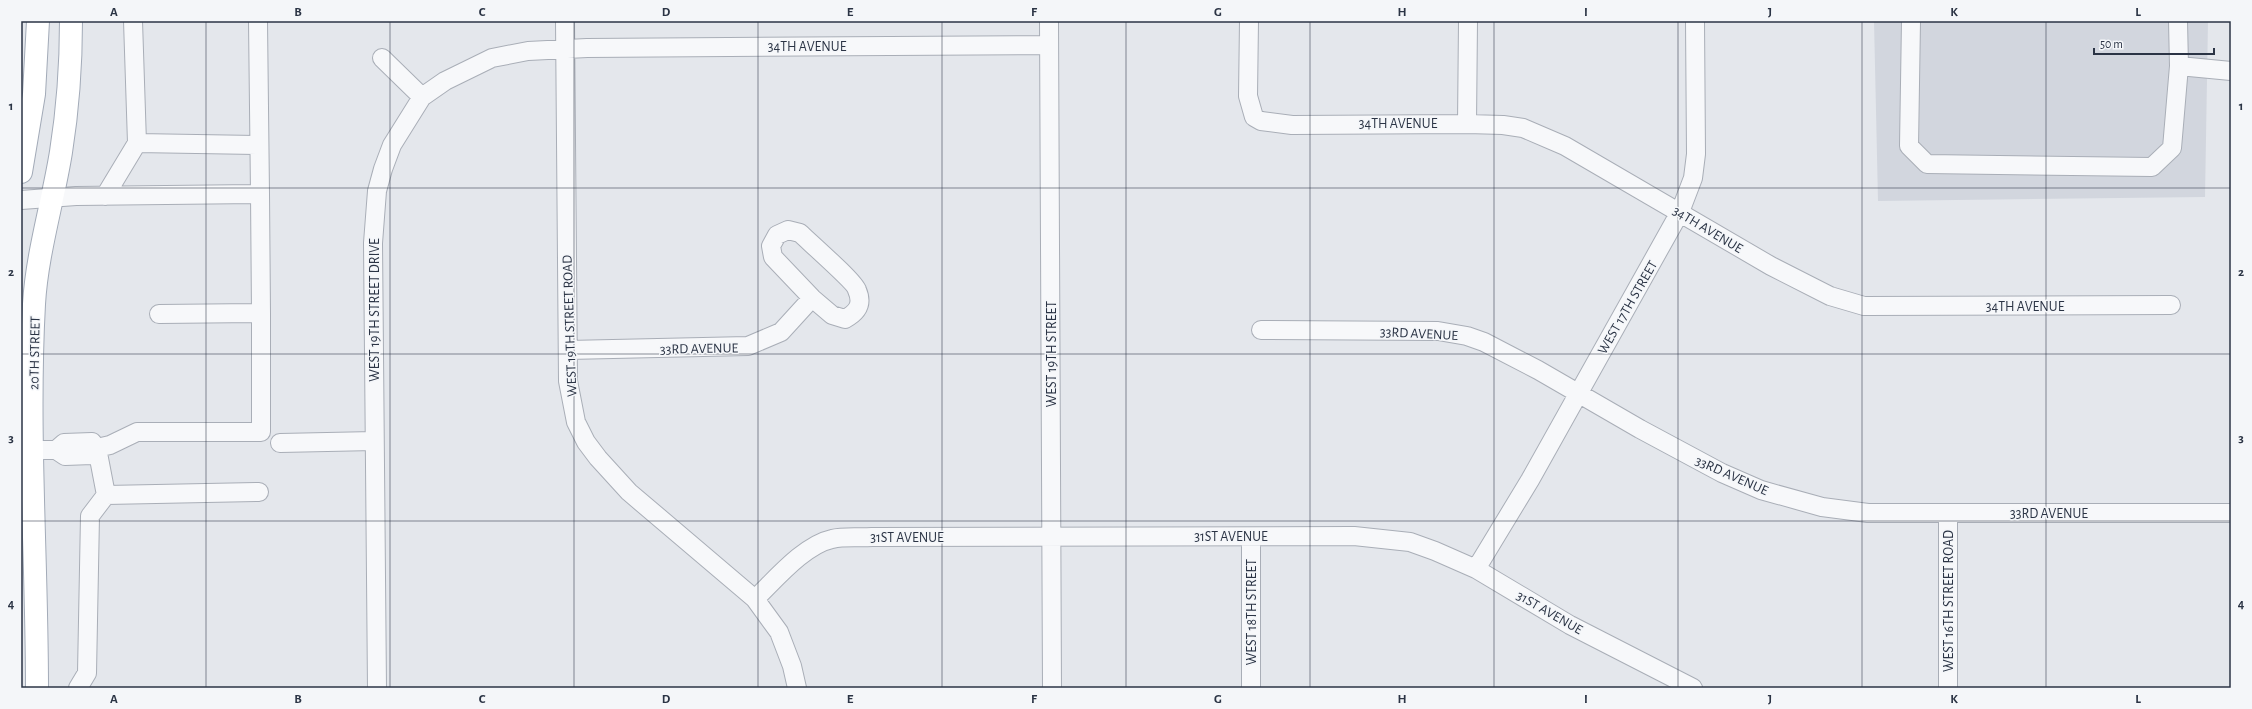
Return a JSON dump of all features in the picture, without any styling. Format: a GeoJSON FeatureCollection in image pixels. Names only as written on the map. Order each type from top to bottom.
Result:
{"type":"FeatureCollection","features":[{"type":"Feature","properties":{"kind":"main road"},"geometry":{"type":"LineString","coordinates":[[21,172],[34,94],[38,21]]}},
{"type":"Feature","properties":{"kind":"main road","name":"20TH STREET"},"geometry":{"type":"LineString","coordinates":[[37,688],[27,450],[34,304],[61,152],[68,96],[71,21]]}},
{"type":"Feature","properties":{"kind":"street"},"geometry":{"type":"LineString","coordinates":[[105,196],[137,143],[133,21]]}},
{"type":"Feature","properties":{"kind":"street"},"geometry":{"type":"LineString","coordinates":[[27,450],[56,450],[65,456],[92,455],[97,448],[110,445],[137,432],[261,432],[258,21]]}},
{"type":"Feature","properties":{"kind":"street","name":"WEST 19TH STREET ROAD"},"geometry":{"type":"LineString","coordinates":[[565,21],[569,388],[576,422],[586,442],[598,458],[629,492],[755,599],[779,632],[792,666],[797,688]]}},
{"type":"Feature","properties":{"kind":"street","name":"WEST 19TH STREET"},"geometry":{"type":"LineString","coordinates":[[1049,21],[1052,688]]}},
{"type":"Feature","properties":{"kind":"street","name":"34TH AVENUE"},"geometry":{"type":"LineString","coordinates":[[1249,21],[1248,96],[1254,117],[1261,121],[1272,124],[1292,125],[1467,124],[1503,125],[1524,128],[1545,136],[1680,212],[1771,266],[1830,296],[1864,306],[2171,305]]}},
{"type":"Feature","properties":{"kind":"street"},"geometry":{"type":"LineString","coordinates":[[1467,124],[1468,21]]}},
{"type":"Feature","properties":{"kind":"street","name":"WEST 17TH STREET"},"geometry":{"type":"LineString","coordinates":[[1476,569],[1530,480],[1680,212],[1692,178],[1696,154],[1695,21]]}},
{"type":"Feature","properties":{"kind":"street"},"geometry":{"type":"LineString","coordinates":[[1911,21],[1909,146],[1927,164],[2152,167],[2172,148],[2179,66],[2178,21]]}},
{"type":"Feature","properties":{"kind":"street","name":"34TH AVENUE"},"geometry":{"type":"LineString","coordinates":[[565,48],[1049,45]]}},
{"type":"Feature","properties":{"kind":"street","name":"WEST 19TH STREET DRIVE"},"geometry":{"type":"LineString","coordinates":[[377,688],[373,243],[377,192],[392,145],[422,97],[445,81],[492,58],[528,51],[565,48]]}},
{"type":"Feature","properties":{"kind":"street"},"geometry":{"type":"LineString","coordinates":[[382,58],[422,97]]}},
{"type":"Feature","properties":{"kind":"street"},"geometry":{"type":"LineString","coordinates":[[2179,66],[2231,71]]}},
{"type":"Feature","properties":{"kind":"street"},"geometry":{"type":"LineString","coordinates":[[137,143],[260,145]]}},
{"type":"Feature","properties":{"kind":"street"},"geometry":{"type":"LineString","coordinates":[[21,200],[105,196],[260,194]]}},
{"type":"Feature","properties":{"kind":"street"},"geometry":{"type":"LineString","coordinates":[[788,230],[800,233],[857,288],[860,303],[855,314],[844,319],[832,315],[812,298],[773,257],[771,246],[777,235],[788,230]]}},
{"type":"Feature","properties":{"kind":"street","name":"33RD AVENUE"},"geometry":{"type":"LineString","coordinates":[[568,350],[748,346],[781,332],[812,298]]}},
{"type":"Feature","properties":{"kind":"street"},"geometry":{"type":"LineString","coordinates":[[159,314],[260,313]]}},
{"type":"Feature","properties":{"kind":"street","name":"33RD AVENUE"},"geometry":{"type":"LineString","coordinates":[[1261,330],[1438,331],[1467,336],[1484,342],[1538,370],[1640,430],[1722,473],[1761,490],[1822,507],[1868,513],[2231,513]]}},
{"type":"Feature","properties":{"kind":"street"},"geometry":{"type":"LineString","coordinates":[[280,443],[374,440]]}},
{"type":"Feature","properties":{"kind":"street"},"geometry":{"type":"LineString","coordinates":[[78,688],[87,673],[90,516],[106,495],[97,448]]}},
{"type":"Feature","properties":{"kind":"street"},"geometry":{"type":"LineString","coordinates":[[106,495],[259,492]]}},
{"type":"Feature","properties":{"kind":"street","name":"WEST 16TH STREET ROAD"},"geometry":{"type":"LineString","coordinates":[[1948,514],[1948,688]]}},
{"type":"Feature","properties":{"kind":"street","name":"31ST AVENUE"},"geometry":{"type":"LineString","coordinates":[[755,599],[787,568],[815,545],[832,539],[872,537],[1354,536],[1410,542],[1436,551],[1476,569],[1570,625],[1693,688]]}},
{"type":"Feature","properties":{"kind":"street","name":"WEST 18TH STREET"},"geometry":{"type":"LineString","coordinates":[[1251,537],[1251,688]]}},
{"type":"Feature","properties":{"kind":"shaded area"},"geometry":{"type":"Polygon","coordinates":[[[1874,21],[2208,21],[2205,197],[1878,201],[1874,21]]]}}]}
